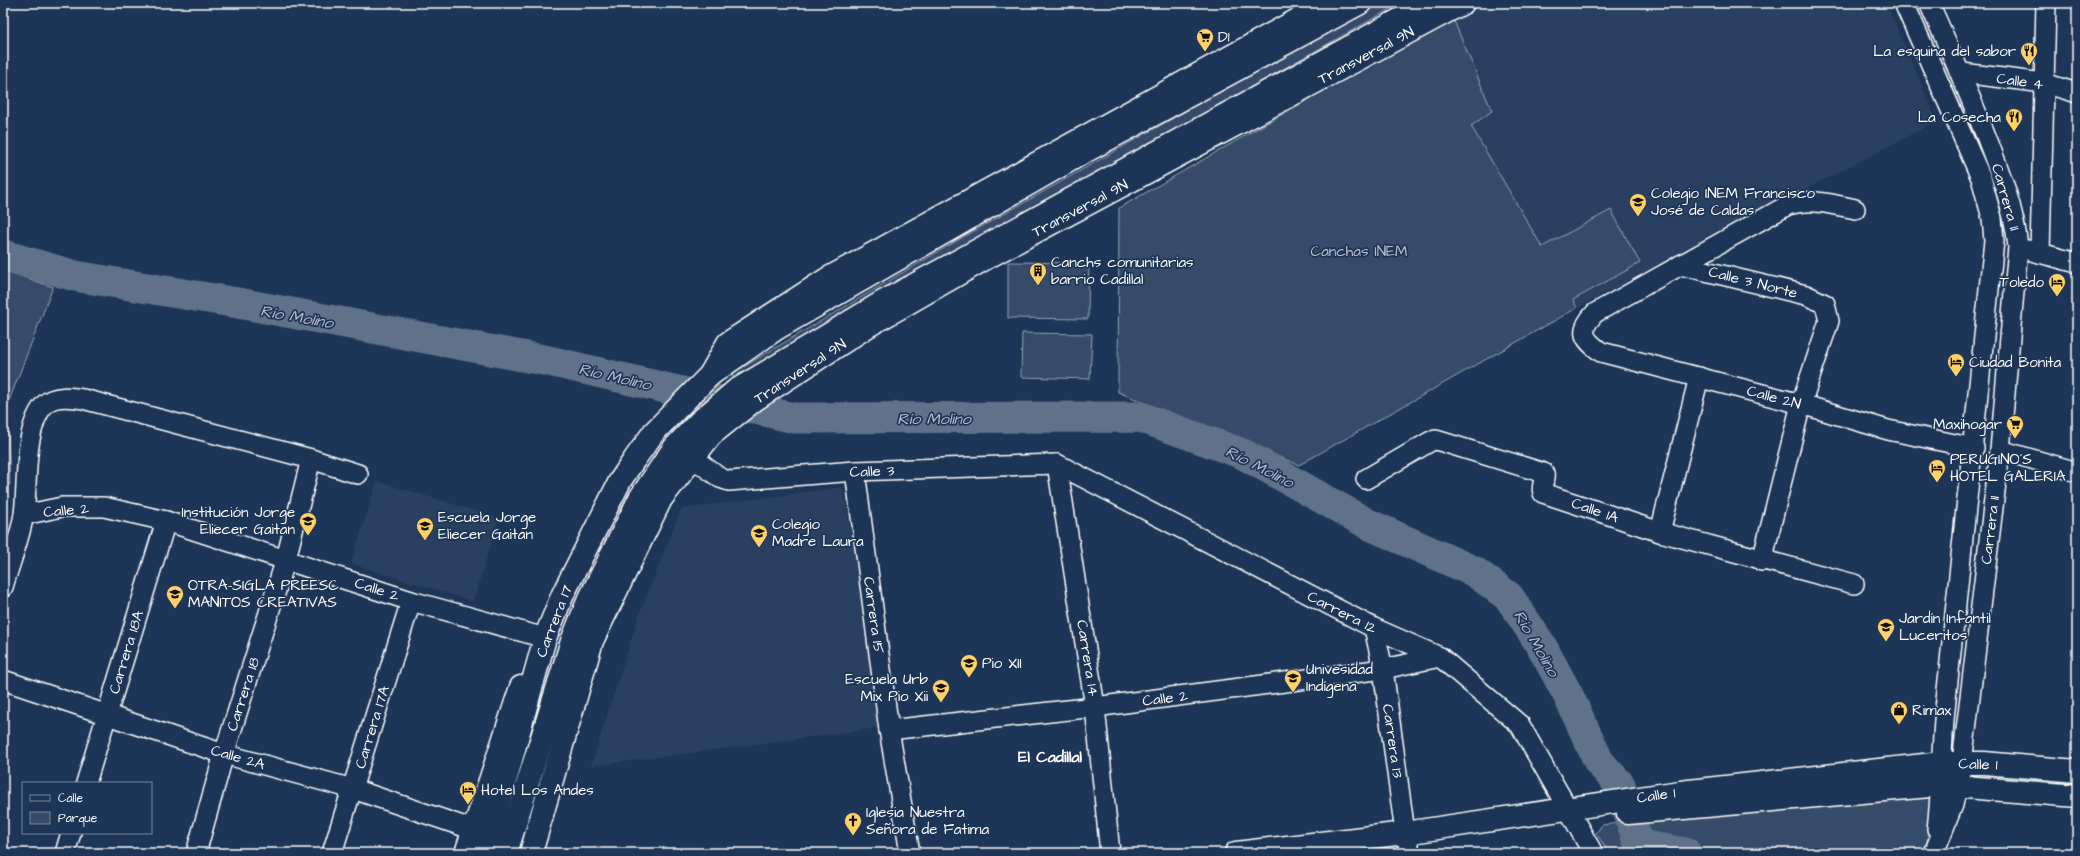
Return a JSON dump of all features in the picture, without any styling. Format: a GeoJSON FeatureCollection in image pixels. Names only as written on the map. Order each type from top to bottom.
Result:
{"type":"FeatureCollection","features":[{"type":"Feature","properties":{"kind":"main road"},"geometry":{"type":"LineString","coordinates":[[710,375],[728,343],[827,279],[1328,3]]}},
{"type":"Feature","properties":{"kind":"main road"},"geometry":{"type":"LineString","coordinates":[[710,375],[776,328],[1088,150],[1360,3]]}},
{"type":"Feature","properties":{"kind":"main road","name":"Transversal 9N"},"geometry":{"type":"LineString","coordinates":[[705,428],[736,391],[881,303],[1430,3]]}},
{"type":"Feature","properties":{"kind":"main road","name":"Transversal 9N"},"geometry":{"type":"LineString","coordinates":[[705,428],[756,399],[868,326],[990,256],[1463,3]]}},
{"type":"Feature","properties":{"kind":"main road"},"geometry":{"type":"LineString","coordinates":[[958,261],[990,256]]}},
{"type":"Feature","properties":{"kind":"main road","name":"Carrera 17"},"geometry":{"type":"LineString","coordinates":[[485,853],[545,638],[563,594],[620,481],[654,432],[710,375]]}},
{"type":"Feature","properties":{"kind":"main road"},"geometry":{"type":"LineString","coordinates":[[531,853],[592,641],[661,499],[693,458],[705,428]]}},
{"type":"Feature","properties":{"kind":"main road","name":"Carrera 17"},"geometry":{"type":"LineString","coordinates":[[506,853],[572,641],[587,604],[640,498],[674,448],[705,428]]}},
{"type":"Feature","properties":{"kind":"main road"},"geometry":{"type":"LineString","coordinates":[[466,853],[534,646],[545,638]]}},
{"type":"Feature","properties":{"kind":"main road","name":"Calle 1"},"geometry":{"type":"LineString","coordinates":[[1352,853],[1594,810],[1952,763],[2077,771]]}},
{"type":"Feature","properties":{"kind":"main road","name":"Calle 1"},"geometry":{"type":"LineString","coordinates":[[1660,802],[1949,786],[2077,796]]}},
{"type":"Feature","properties":{"kind":"main road","name":"Calle 1"},"geometry":{"type":"LineString","coordinates":[[1236,853],[1407,844]]}},
{"type":"Feature","properties":{"kind":"street"},"geometry":{"type":"LineString","coordinates":[[1904,3],[1982,178],[1992,218],[1994,241],[1974,448],[1943,733],[1952,763]]}},
{"type":"Feature","properties":{"kind":"street","name":"Carrera 11"},"geometry":{"type":"LineString","coordinates":[[1929,3],[1962,74],[1998,168],[2014,217],[2018,247],[2000,450],[1949,786],[1934,853]]}},
{"type":"Feature","properties":{"kind":"street"},"geometry":{"type":"LineString","coordinates":[[2040,253],[2046,3]]}},
{"type":"Feature","properties":{"kind":"street","name":"Calle 4"},"geometry":{"type":"LineString","coordinates":[[1962,74],[2044,83],[2077,93]]}},
{"type":"Feature","properties":{"kind":"street"},"geometry":{"type":"LineString","coordinates":[[1680,265],[1788,205],[1801,201],[1813,200],[1855,208]]}},
{"type":"Feature","properties":{"kind":"street"},"geometry":{"type":"LineString","coordinates":[[1994,241],[2077,263]]}},
{"type":"Feature","properties":{"kind":"street","name":"Calle 3 Norte"},"geometry":{"type":"LineString","coordinates":[[1680,265],[1806,295],[1825,304],[1829,321],[1801,404]]}},
{"type":"Feature","properties":{"kind":"street","name":"Calle 2N"},"geometry":{"type":"LineString","coordinates":[[1680,265],[1595,313],[1586,322],[1583,333],[1589,343],[1601,352],[1801,404],[1888,430],[1974,448]]}},
{"type":"Feature","properties":{"kind":"street"},"geometry":{"type":"LineString","coordinates":[[1660,532],[1699,377]]}},
{"type":"Feature","properties":{"kind":"street"},"geometry":{"type":"LineString","coordinates":[[3,587],[24,515],[31,438],[37,416],[46,403],[54,399],[68,397],[83,398],[310,459],[358,474]]}},
{"type":"Feature","properties":{"kind":"street"},"geometry":{"type":"LineString","coordinates":[[1762,561],[1801,404]]}},
{"type":"Feature","properties":{"kind":"street","name":"Calle 1A"},"geometry":{"type":"LineString","coordinates":[[1366,479],[1431,441],[1436,440],[1544,473],[1545,478],[1541,489],[1543,493],[1660,532],[1762,561],[1854,584]]}},
{"type":"Feature","properties":{"kind":"street"},"geometry":{"type":"LineString","coordinates":[[2000,450],[2077,472]]}},
{"type":"Feature","properties":{"kind":"street","name":"Calle 3"},"geometry":{"type":"LineString","coordinates":[[693,458],[720,478],[729,481],[855,471],[1057,464]]}},
{"type":"Feature","properties":{"kind":"street","name":"Carrera 18"},"geometry":{"type":"LineString","coordinates":[[196,853],[224,754],[286,560],[310,459]]}},
{"type":"Feature","properties":{"kind":"street","name":"Carrera 12"},"geometry":{"type":"LineString","coordinates":[[1057,464],[1374,628],[1440,657],[1520,725],[1570,814]]}},
{"type":"Feature","properties":{"kind":"street","name":"Carrera 14"},"geometry":{"type":"LineString","coordinates":[[1057,464],[1095,707],[1110,853]]}},
{"type":"Feature","properties":{"kind":"street","name":"Carrera 15"},"geometry":{"type":"LineString","coordinates":[[855,471],[890,730],[910,853]]}},
{"type":"Feature","properties":{"kind":"street","name":"Calle 2"},"geometry":{"type":"LineString","coordinates":[[24,515],[62,507],[104,507],[166,521],[411,601],[545,638]]}},
{"type":"Feature","properties":{"kind":"street","name":"Carrera 18A"},"geometry":{"type":"LineString","coordinates":[[86,782],[166,521]]}},
{"type":"Feature","properties":{"kind":"street","name":"Carrera 17A"},"geometry":{"type":"LineString","coordinates":[[332,853],[411,601]]}},
{"type":"Feature","properties":{"kind":"street","name":"Carrera 13"},"geometry":{"type":"LineString","coordinates":[[1374,628],[1383,669],[1407,844]]}},
{"type":"Feature","properties":{"kind":"street","name":"Calle 2"},"geometry":{"type":"LineString","coordinates":[[890,730],[1095,707],[1383,669],[1440,657]]}},
{"type":"Feature","properties":{"kind":"street","name":"Calle 2A"},"geometry":{"type":"LineString","coordinates":[[3,680],[224,754],[353,789],[474,830]]}},
{"type":"Feature","properties":{"kind":"street"},"geometry":{"type":"LineString","coordinates":[[1570,814],[1593,853]]}},
{"type":"Feature","properties":{"kind":"street"},"geometry":{"type":"LineString","coordinates":[[65,853],[71,834]]}},
{"type":"Feature","properties":{"kind":"shaded area","name":"Colegio INEM Francisco José de Caldas"},"geometry":{"type":"Polygon","coordinates":[[[1487,3],[1886,3],[1937,121],[1577,308],[1471,126],[1492,111],[1454,21],[1487,3]]]}},
{"type":"Feature","properties":{"kind":"shaded area","name":"Escuela Jorge Eliecer Gaitan"},"geometry":{"type":"Polygon","coordinates":[[[377,481],[499,518],[473,601],[351,564],[377,481]]]}},
{"type":"Feature","properties":{"kind":"shaded area"},"geometry":{"type":"Polygon","coordinates":[[[843,487],[860,587],[878,728],[591,766],[638,618],[681,509],[843,487]]]}},
{"type":"Feature","properties":{"kind":"green space"},"geometry":{"type":"Polygon","coordinates":[[[1376,3],[1401,3],[956,252],[738,382],[731,374],[953,243],[1376,3]]]}},
{"type":"Feature","properties":{"kind":"green space","name":"Canchas INEM"},"geometry":{"type":"Polygon","coordinates":[[[1454,21],[1492,111],[1471,126],[1542,247],[1611,210],[1640,263],[1573,300],[1577,308],[1299,465],[1118,392],[1119,208],[1405,44],[1454,21]]]}},
{"type":"Feature","properties":{"kind":"green space"},"geometry":{"type":"Polygon","coordinates":[[[1008,262],[1089,263],[1088,319],[1008,318],[1008,262]]]}},
{"type":"Feature","properties":{"kind":"green space"},"geometry":{"type":"Polygon","coordinates":[[[3,270],[53,287],[7,406],[10,485],[3,483],[3,270]]]}},
{"type":"Feature","properties":{"kind":"green space"},"geometry":{"type":"Polygon","coordinates":[[[1022,333],[1092,334],[1090,379],[1021,377],[1022,333]]]}},
{"type":"Feature","properties":{"kind":"green space"},"geometry":{"type":"Polygon","coordinates":[[[1921,791],[1931,801],[1934,811],[1924,853],[1609,853],[1596,833],[1602,825],[1921,791]]]}},
{"type":"Feature","properties":{"kind":"waterway","name":"Río Molino"},"geometry":{"type":"LineString","coordinates":[[3,255],[75,276],[238,303],[549,361],[794,418],[1140,417],[1243,454],[1368,524],[1475,572],[1509,597],[1541,645],[1569,697],[1599,762],[1620,785],[1639,845],[1686,853]]}},
{"type":"Feature","properties":{"kind":"place","name":"D1"},"geometry":{"type":"Point","coordinates":[1205,52]}},
{"type":"Feature","properties":{"kind":"place","name":"La esquina del sabor"},"geometry":{"type":"Point","coordinates":[2029,66]}},
{"type":"Feature","properties":{"kind":"place","name":"La Cosecha"},"geometry":{"type":"Point","coordinates":[2014,132]}},
{"type":"Feature","properties":{"kind":"place","name":"Colegio INEM Francisco José de Caldas"},"geometry":{"type":"Point","coordinates":[1638,217]}},
{"type":"Feature","properties":{"kind":"place","name":"Canchs comunitarias barrio Cadillal"},"geometry":{"type":"Point","coordinates":[1038,286]}},
{"type":"Feature","properties":{"kind":"place","name":"Toledo"},"geometry":{"type":"Point","coordinates":[2057,297]}},
{"type":"Feature","properties":{"kind":"place","name":"Ciudad Bonita"},"geometry":{"type":"Point","coordinates":[1956,377]}},
{"type":"Feature","properties":{"kind":"place","name":"Maxihogar"},"geometry":{"type":"Point","coordinates":[2015,439]}},
{"type":"Feature","properties":{"kind":"place","name":"PERUGINO´S HOTEL GALERIA"},"geometry":{"type":"Point","coordinates":[1937,483]}},
{"type":"Feature","properties":{"kind":"place","name":"Institución Jorge Eliecer Gaitan"},"geometry":{"type":"Point","coordinates":[308,536]}},
{"type":"Feature","properties":{"kind":"place","name":"Escuela Jorge Eliecer Gaitan"},"geometry":{"type":"Point","coordinates":[425,541]}},
{"type":"Feature","properties":{"kind":"place","name":"Colegio Madre Laura"},"geometry":{"type":"Point","coordinates":[759,548]}},
{"type":"Feature","properties":{"kind":"place","name":"OTRA-SIGLA PREESC MANITOS CREATIVAS"},"geometry":{"type":"Point","coordinates":[175,609]}},
{"type":"Feature","properties":{"kind":"place","name":"Jardín Infantil Luceritos"},"geometry":{"type":"Point","coordinates":[1886,642]}},
{"type":"Feature","properties":{"kind":"place","name":"Pio XII"},"geometry":{"type":"Point","coordinates":[969,678]}},
{"type":"Feature","properties":{"kind":"place","name":"Univesidad Indígena"},"geometry":{"type":"Point","coordinates":[1293,693]}},
{"type":"Feature","properties":{"kind":"place","name":"Escuela Urb Mix Pio Xii"},"geometry":{"type":"Point","coordinates":[941,703]}},
{"type":"Feature","properties":{"kind":"place","name":"Rimax"},"geometry":{"type":"Point","coordinates":[1899,725]}},
{"type":"Feature","properties":{"kind":"place","name":"Hotel Los Andes"},"geometry":{"type":"Point","coordinates":[468,805]}},
{"type":"Feature","properties":{"kind":"place","name":"Iglesia Nuestra Señora de Fatima"},"geometry":{"type":"Point","coordinates":[853,836]}},
{"type":"Feature","properties":{"kind":"district","name":"El Cadillal"},"geometry":{"type":"Point","coordinates":[1050,756]}}]}
